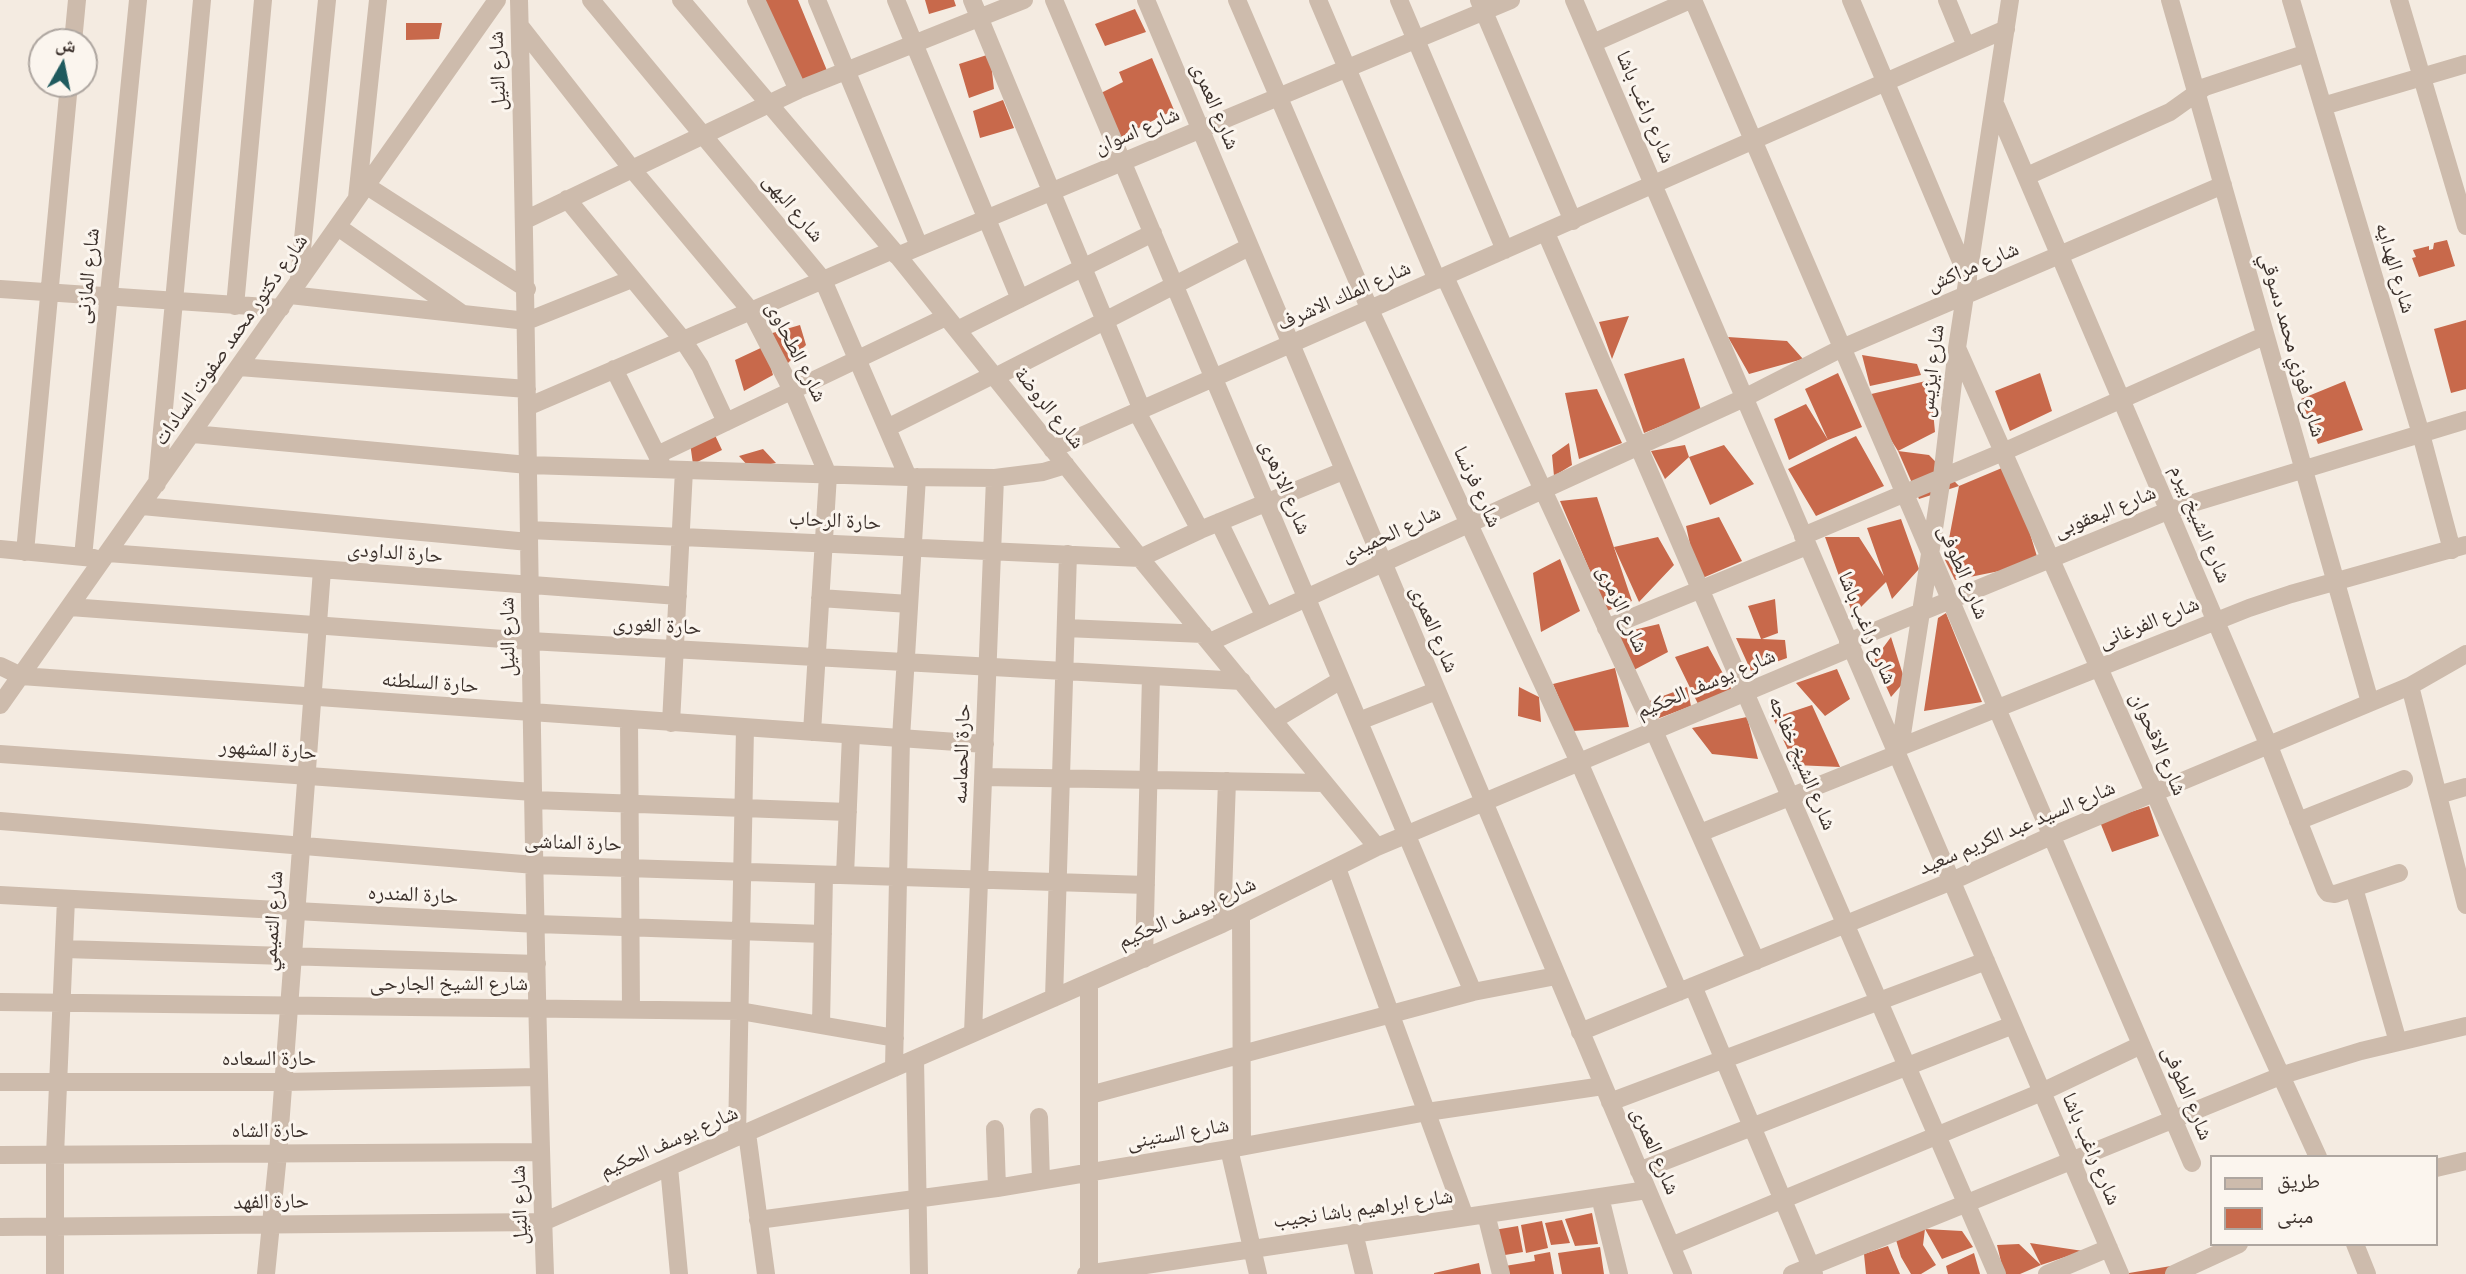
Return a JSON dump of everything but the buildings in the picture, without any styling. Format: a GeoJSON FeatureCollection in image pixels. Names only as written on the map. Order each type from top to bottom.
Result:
{"type":"FeatureCollection","features":[{"type":"Feature","properties":{"kind":"street"},"geometry":{"type":"LineString","coordinates":[[74,28],[77,0]]}},
{"type":"Feature","properties":{"kind":"street","name":"شارع المازنى"},"geometry":{"type":"LineString","coordinates":[[83,557],[138,0]]}},
{"type":"Feature","properties":{"kind":"street"},"geometry":{"type":"LineString","coordinates":[[156,485],[202,0]]}},
{"type":"Feature","properties":{"kind":"street"},"geometry":{"type":"LineString","coordinates":[[235,306],[263,0]]}},
{"type":"Feature","properties":{"kind":"street"},"geometry":{"type":"LineString","coordinates":[[290,295],[327,0]]}},
{"type":"Feature","properties":{"kind":"street"},"geometry":{"type":"LineString","coordinates":[[378,0],[362,193],[527,289]]}},
{"type":"Feature","properties":{"kind":"street","name":"شارع دكتور محمد صفوت السادات"},"geometry":{"type":"LineString","coordinates":[[0,705],[496,0]]}},
{"type":"Feature","properties":{"kind":"street","name":"شارع النيل"},"geometry":{"type":"LineString","coordinates":[[519,0],[527,289],[538,1077],[545,1274]]}},
{"type":"Feature","properties":{"kind":"street","name":"شارع البهى"},"geometry":{"type":"LineString","coordinates":[[591,0],[823,280],[887,428],[912,477],[913,547],[901,738],[894,1068]]}},
{"type":"Feature","properties":{"kind":"street","name":"شارع الروضة"},"geometry":{"type":"LineString","coordinates":[[681,0],[895,253],[1377,847]]}},
{"type":"Feature","properties":{"kind":"street"},"geometry":{"type":"LineString","coordinates":[[756,0],[799,90]]}},
{"type":"Feature","properties":{"kind":"street"},"geometry":{"type":"LineString","coordinates":[[817,0],[919,246]]}},
{"type":"Feature","properties":{"kind":"street"},"geometry":{"type":"LineString","coordinates":[[896,0],[1020,299]]}},
{"type":"Feature","properties":{"kind":"street"},"geometry":{"type":"LineString","coordinates":[[972,0],[1084,267],[1140,411],[1200,530]]}},
{"type":"Feature","properties":{"kind":"street"},"geometry":{"type":"LineString","coordinates":[[525,220],[799,90],[1024,0]]}},
{"type":"Feature","properties":{"kind":"street","name":"شارع الازهرى"},"geometry":{"type":"LineString","coordinates":[[1054,0],[1473,992]]}},
{"type":"Feature","properties":{"kind":"street","name":"شارع العمرى"},"geometry":{"type":"LineString","coordinates":[[1146,0],[1683,1274]]}},
{"type":"Feature","properties":{"kind":"street","name":"شارع فرنسا"},"geometry":{"type":"LineString","coordinates":[[1237,0],[1370,310],[1579,762],[1686,989],[1723,1059],[1812,1270]]}},
{"type":"Feature","properties":{"kind":"street","name":"شارع الزمرى"},"geometry":{"type":"LineString","coordinates":[[1318,0],[1441,279],[1543,490],[1756,961]]}},
{"type":"Feature","properties":{"kind":"street"},"geometry":{"type":"LineString","coordinates":[[1399,0],[1505,250]]}},
{"type":"Feature","properties":{"kind":"street","name":"شارع اسوان"},"geometry":{"type":"LineString","coordinates":[[527,398],[614,369],[823,280],[919,246],[1416,40],[1482,6],[1511,0]]}},
{"type":"Feature","properties":{"kind":"street","name":"شارع راغب باشا"},"geometry":{"type":"LineString","coordinates":[[1574,0],[2120,1274]]}},
{"type":"Feature","properties":{"kind":"street"},"geometry":{"type":"LineString","coordinates":[[1593,43],[1691,0]]}},
{"type":"Feature","properties":{"kind":"street","name":"شارع الطوفى"},"geometry":{"type":"LineString","coordinates":[[1691,0],[2192,1163]]}},
{"type":"Feature","properties":{"kind":"street"},"geometry":{"type":"LineString","coordinates":[[1851,0],[1967,286]]}},
{"type":"Feature","properties":{"kind":"street"},"geometry":{"type":"LineString","coordinates":[[1947,0],[1966,46]]}},
{"type":"Feature","properties":{"kind":"street","name":"شارع ايزيس"},"geometry":{"type":"LineString","coordinates":[[1897,750],[1942,478],[1957,348],[1996,106],[2010,0]]}},
{"type":"Feature","properties":{"kind":"street","name":"شارع فوزي محمد دسوقي"},"geometry":{"type":"LineString","coordinates":[[2170,0],[2264,336],[2371,702]]}},
{"type":"Feature","properties":{"kind":"street","name":"شارع الهدايه"},"geometry":{"type":"LineString","coordinates":[[2291,0],[2421,434],[2459,547]]}},
{"type":"Feature","properties":{"kind":"street"},"geometry":{"type":"LineString","coordinates":[[2399,0],[2466,226]]}},
{"type":"Feature","properties":{"kind":"street"},"geometry":{"type":"LineString","coordinates":[[1482,6],[1573,221]]}},
{"type":"Feature","properties":{"kind":"street","name":"شارع الطحاوى"},"geometry":{"type":"LineString","coordinates":[[520,26],[632,169],[751,311],[792,390],[828,475],[812,732]]}},
{"type":"Feature","properties":{"kind":"street","name":"شارع الملك الاشرف"},"geometry":{"type":"LineString","coordinates":[[1052,449],[2006,29]]}},
{"type":"Feature","properties":{"kind":"street"},"geometry":{"type":"LineString","coordinates":[[2026,176],[2170,112],[2189,100],[2196,91],[2307,53]]}},
{"type":"Feature","properties":{"kind":"street"},"geometry":{"type":"LineString","coordinates":[[2323,106],[2466,64]]}},
{"type":"Feature","properties":{"kind":"street"},"geometry":{"type":"LineString","coordinates":[[25,552],[68,98]]}},
{"type":"Feature","properties":{"kind":"street","name":"شارع الشيخ بيرم"},"geometry":{"type":"LineString","coordinates":[[1996,106],[2170,510],[2269,746],[2326,891],[2336,894],[2399,873]]}},
{"type":"Feature","properties":{"kind":"street","name":"شارع مراكش"},"geometry":{"type":"LineString","coordinates":[[1744,398],[1967,286],[2059,254],[2223,185]]}},
{"type":"Feature","properties":{"kind":"street"},"geometry":{"type":"LineString","coordinates":[[566,200],[683,340],[726,422]]}},
{"type":"Feature","properties":{"kind":"street"},"geometry":{"type":"LineString","coordinates":[[338,227],[463,314]]}},
{"type":"Feature","properties":{"kind":"street"},"geometry":{"type":"LineString","coordinates":[[661,462],[726,422],[858,359],[1020,299],[1153,233]]}},
{"type":"Feature","properties":{"kind":"street","name":"شارع الشيخ خفاجه"},"geometry":{"type":"LineString","coordinates":[[1546,233],[1997,1274]]}},
{"type":"Feature","properties":{"kind":"street"},"geometry":{"type":"LineString","coordinates":[[887,428],[1106,321],[1249,247]]}},
{"type":"Feature","properties":{"kind":"street"},"geometry":{"type":"LineString","coordinates":[[0,289],[235,306],[290,295],[527,321],[632,279]]}},
{"type":"Feature","properties":{"kind":"street"},"geometry":{"type":"LineString","coordinates":[[1606,628],[1702,589],[1904,493],[2264,336]]}},
{"type":"Feature","properties":{"kind":"street","name":"شارع الاقحوان"},"geometry":{"type":"LineString","coordinates":[[1957,348],[2232,970],[2283,1075],[2317,1155]]}},
{"type":"Feature","properties":{"kind":"street"},"geometry":{"type":"LineString","coordinates":[[239,368],[527,398]]}},
{"type":"Feature","properties":{"kind":"street"},"geometry":{"type":"LineString","coordinates":[[614,369],[661,462]]}},
{"type":"Feature","properties":{"kind":"street","name":"شارع الحميدى"},"geometry":{"type":"LineString","coordinates":[[1206,638],[1265,617],[1744,398]]}},
{"type":"Feature","properties":{"kind":"street","name":"شارع اليعقوبى"},"geometry":{"type":"LineString","coordinates":[[1850,645],[1921,610],[2170,510],[2466,420]]}},
{"type":"Feature","properties":{"kind":"street"},"geometry":{"type":"LineString","coordinates":[[193,433],[528,465],[661,462],[684,470],[995,478],[1042,472],[1066,465]]}},
{"type":"Feature","properties":{"kind":"street"},"geometry":{"type":"LineString","coordinates":[[671,723],[684,470]]}},
{"type":"Feature","properties":{"kind":"street"},"geometry":{"type":"LineString","coordinates":[[1140,558],[1200,530],[1343,471]]}},
{"type":"Feature","properties":{"kind":"street","name":"حارة الحماسه"},"geometry":{"type":"LineString","coordinates":[[973,1033],[995,478]]}},
{"type":"Feature","properties":{"kind":"street","name":"حارة الرحاب"},"geometry":{"type":"LineString","coordinates":[[142,506],[529,536],[681,537],[1140,558]]}},
{"type":"Feature","properties":{"kind":"street"},"geometry":{"type":"LineString","coordinates":[[1219,522],[1265,617]]}},
{"type":"Feature","properties":{"kind":"street","name":"شارع الفرغانى"},"geometry":{"type":"LineString","coordinates":[[1700,833],[2216,621],[2291,594],[2459,547]]}},
{"type":"Feature","properties":{"kind":"street","name":"حارة الداودى"},"geometry":{"type":"LineString","coordinates":[[0,549],[83,557],[107,556],[322,570],[678,596]]}},
{"type":"Feature","properties":{"kind":"street"},"geometry":{"type":"LineString","coordinates":[[1054,998],[1068,554]]}},
{"type":"Feature","properties":{"kind":"street","name":"شارع التميمي"},"geometry":{"type":"LineString","coordinates":[[266,1274],[284,1082],[322,570]]}},
{"type":"Feature","properties":{"kind":"street"},"geometry":{"type":"LineString","coordinates":[[820,598],[909,604]]}},
{"type":"Feature","properties":{"kind":"street","name":"حارة الغورى"},"geometry":{"type":"LineString","coordinates":[[70,607],[530,641],[1242,681]]}},
{"type":"Feature","properties":{"kind":"street"},"geometry":{"type":"LineString","coordinates":[[1066,628],[1206,638]]}},
{"type":"Feature","properties":{"kind":"street","name":"شارع يوسف الحكيم"},"geometry":{"type":"LineString","coordinates":[[543,1222],[1222,924],[1377,847],[1747,692],[1850,645]]}},
{"type":"Feature","properties":{"kind":"street","name":"شارع السيد عبد الكريم سعيد"},"geometry":{"type":"LineString","coordinates":[[1580,1032],[1952,881],[2051,836],[2410,686],[2466,654]]}},
{"type":"Feature","properties":{"kind":"street","name":"حارة السلطنه"},"geometry":{"type":"LineString","coordinates":[[0,666],[21,676],[985,744]]}},
{"type":"Feature","properties":{"kind":"street"},"geometry":{"type":"LineString","coordinates":[[1144,959],[1151,676]]}},
{"type":"Feature","properties":{"kind":"street"},"geometry":{"type":"LineString","coordinates":[[1274,720],[1342,680]]}},
{"type":"Feature","properties":{"kind":"street"},"geometry":{"type":"LineString","coordinates":[[2410,686],[2466,905]]}},
{"type":"Feature","properties":{"kind":"street"},"geometry":{"type":"LineString","coordinates":[[1359,721],[1436,691]]}},
{"type":"Feature","properties":{"kind":"street"},"geometry":{"type":"LineString","coordinates":[[629,720],[631,1009]]}},
{"type":"Feature","properties":{"kind":"street"},"geometry":{"type":"LineString","coordinates":[[745,728],[740,1011],[742,1135],[766,1274]]}},
{"type":"Feature","properties":{"kind":"street"},"geometry":{"type":"LineString","coordinates":[[845,875],[850,735]]}},
{"type":"Feature","properties":{"kind":"street","name":"حارة المشهور"},"geometry":{"type":"LineString","coordinates":[[0,754],[307,776],[629,804],[848,812]]}},
{"type":"Feature","properties":{"kind":"street"},"geometry":{"type":"LineString","coordinates":[[984,777],[1324,783]]}},
{"type":"Feature","properties":{"kind":"street"},"geometry":{"type":"LineString","coordinates":[[2298,821],[2404,779]]}},
{"type":"Feature","properties":{"kind":"street"},"geometry":{"type":"LineString","coordinates":[[1222,924],[1227,781]]}},
{"type":"Feature","properties":{"kind":"street"},"geometry":{"type":"LineString","coordinates":[[2438,795],[2466,787]]}},
{"type":"Feature","properties":{"kind":"street","name":"حارة المناشى"},"geometry":{"type":"LineString","coordinates":[[0,821],[535,865],[1146,885]]}},
{"type":"Feature","properties":{"kind":"street"},"geometry":{"type":"LineString","coordinates":[[1337,868],[1465,1217]]}},
{"type":"Feature","properties":{"kind":"street"},"geometry":{"type":"LineString","coordinates":[[821,1024],[824,874]]}},
{"type":"Feature","properties":{"kind":"street"},"geometry":{"type":"LineString","coordinates":[[2354,887],[2398,1042]]}},
{"type":"Feature","properties":{"kind":"street","name":"حارة المندره"},"geometry":{"type":"LineString","coordinates":[[0,895],[537,925],[823,934]]}},
{"type":"Feature","properties":{"kind":"street"},"geometry":{"type":"LineString","coordinates":[[55,1274],[55,1155],[66,899]]}},
{"type":"Feature","properties":{"kind":"street"},"geometry":{"type":"LineString","coordinates":[[1241,915],[1242,1054],[1236,1148],[1258,1274]]}},
{"type":"Feature","properties":{"kind":"street"},"geometry":{"type":"LineString","coordinates":[[65,949],[537,964]]}},
{"type":"Feature","properties":{"kind":"street","name":"شارع الستينى"},"geometry":{"type":"LineString","coordinates":[[758,1220],[997,1188],[1236,1148],[1427,1112],[1606,1094],[1723,1059],[1986,961]]}},
{"type":"Feature","properties":{"kind":"street"},"geometry":{"type":"LineString","coordinates":[[1090,1095],[1473,992],[1556,976]]}},
{"type":"Feature","properties":{"kind":"street"},"geometry":{"type":"LineString","coordinates":[[1088,1274],[1089,982]]}},
{"type":"Feature","properties":{"kind":"street","name":"شارع الشيخ الجارحى"},"geometry":{"type":"LineString","coordinates":[[0,1002],[740,1011],[894,1038]]}},
{"type":"Feature","properties":{"kind":"street"},"geometry":{"type":"LineString","coordinates":[[1639,1171],[2013,1025]]}},
{"type":"Feature","properties":{"kind":"street"},"geometry":{"type":"LineString","coordinates":[[1792,1274],[1812,1270],[1966,1203],[2283,1075],[2398,1042],[2466,1026]]}},
{"type":"Feature","properties":{"kind":"street"},"geometry":{"type":"LineString","coordinates":[[1671,1246],[2042,1092],[2141,1045]]}},
{"type":"Feature","properties":{"kind":"street"},"geometry":{"type":"LineString","coordinates":[[915,1059],[919,1274]]}},
{"type":"Feature","properties":{"kind":"street","name":"حارة السعاده"},"geometry":{"type":"LineString","coordinates":[[0,1082],[284,1082],[538,1077]]}},
{"type":"Feature","properties":{"kind":"street"},"geometry":{"type":"LineString","coordinates":[[1039,1117],[1041,1180]]}},
{"type":"Feature","properties":{"kind":"street"},"geometry":{"type":"LineString","coordinates":[[995,1129],[997,1188]]}},
{"type":"Feature","properties":{"kind":"street","name":"حارة الشاه"},"geometry":{"type":"LineString","coordinates":[[0,1155],[541,1152]]}},
{"type":"Feature","properties":{"kind":"street"},"geometry":{"type":"LineString","coordinates":[[2438,1168],[2466,1161]]}},
{"type":"Feature","properties":{"kind":"street"},"geometry":{"type":"LineString","coordinates":[[669,1167],[679,1274]]}},
{"type":"Feature","properties":{"kind":"street","name":"شارع ابراهيم باشا نجيب"},"geometry":{"type":"LineString","coordinates":[[1088,1274],[1647,1190]]}},
{"type":"Feature","properties":{"kind":"street"},"geometry":{"type":"LineString","coordinates":[[1600,1197],[1619,1274]]}},
{"type":"Feature","properties":{"kind":"street"},"geometry":{"type":"LineString","coordinates":[[1486,1214],[1501,1274]]}},
{"type":"Feature","properties":{"kind":"street","name":"حارة الفهد"},"geometry":{"type":"LineString","coordinates":[[0,1227],[543,1222]]}},
{"type":"Feature","properties":{"kind":"street"},"geometry":{"type":"LineString","coordinates":[[1354,1233],[1364,1274]]}},
{"type":"Feature","properties":{"kind":"street"},"geometry":{"type":"LineString","coordinates":[[2174,1274],[2235,1246]]}},
{"type":"Feature","properties":{"kind":"street"},"geometry":{"type":"LineString","coordinates":[[2356,1246],[2367,1274]]}},
{"type":"Feature","properties":{"kind":"street"},"geometry":{"type":"LineString","coordinates":[[2047,1274],[2109,1248]]}}]}
